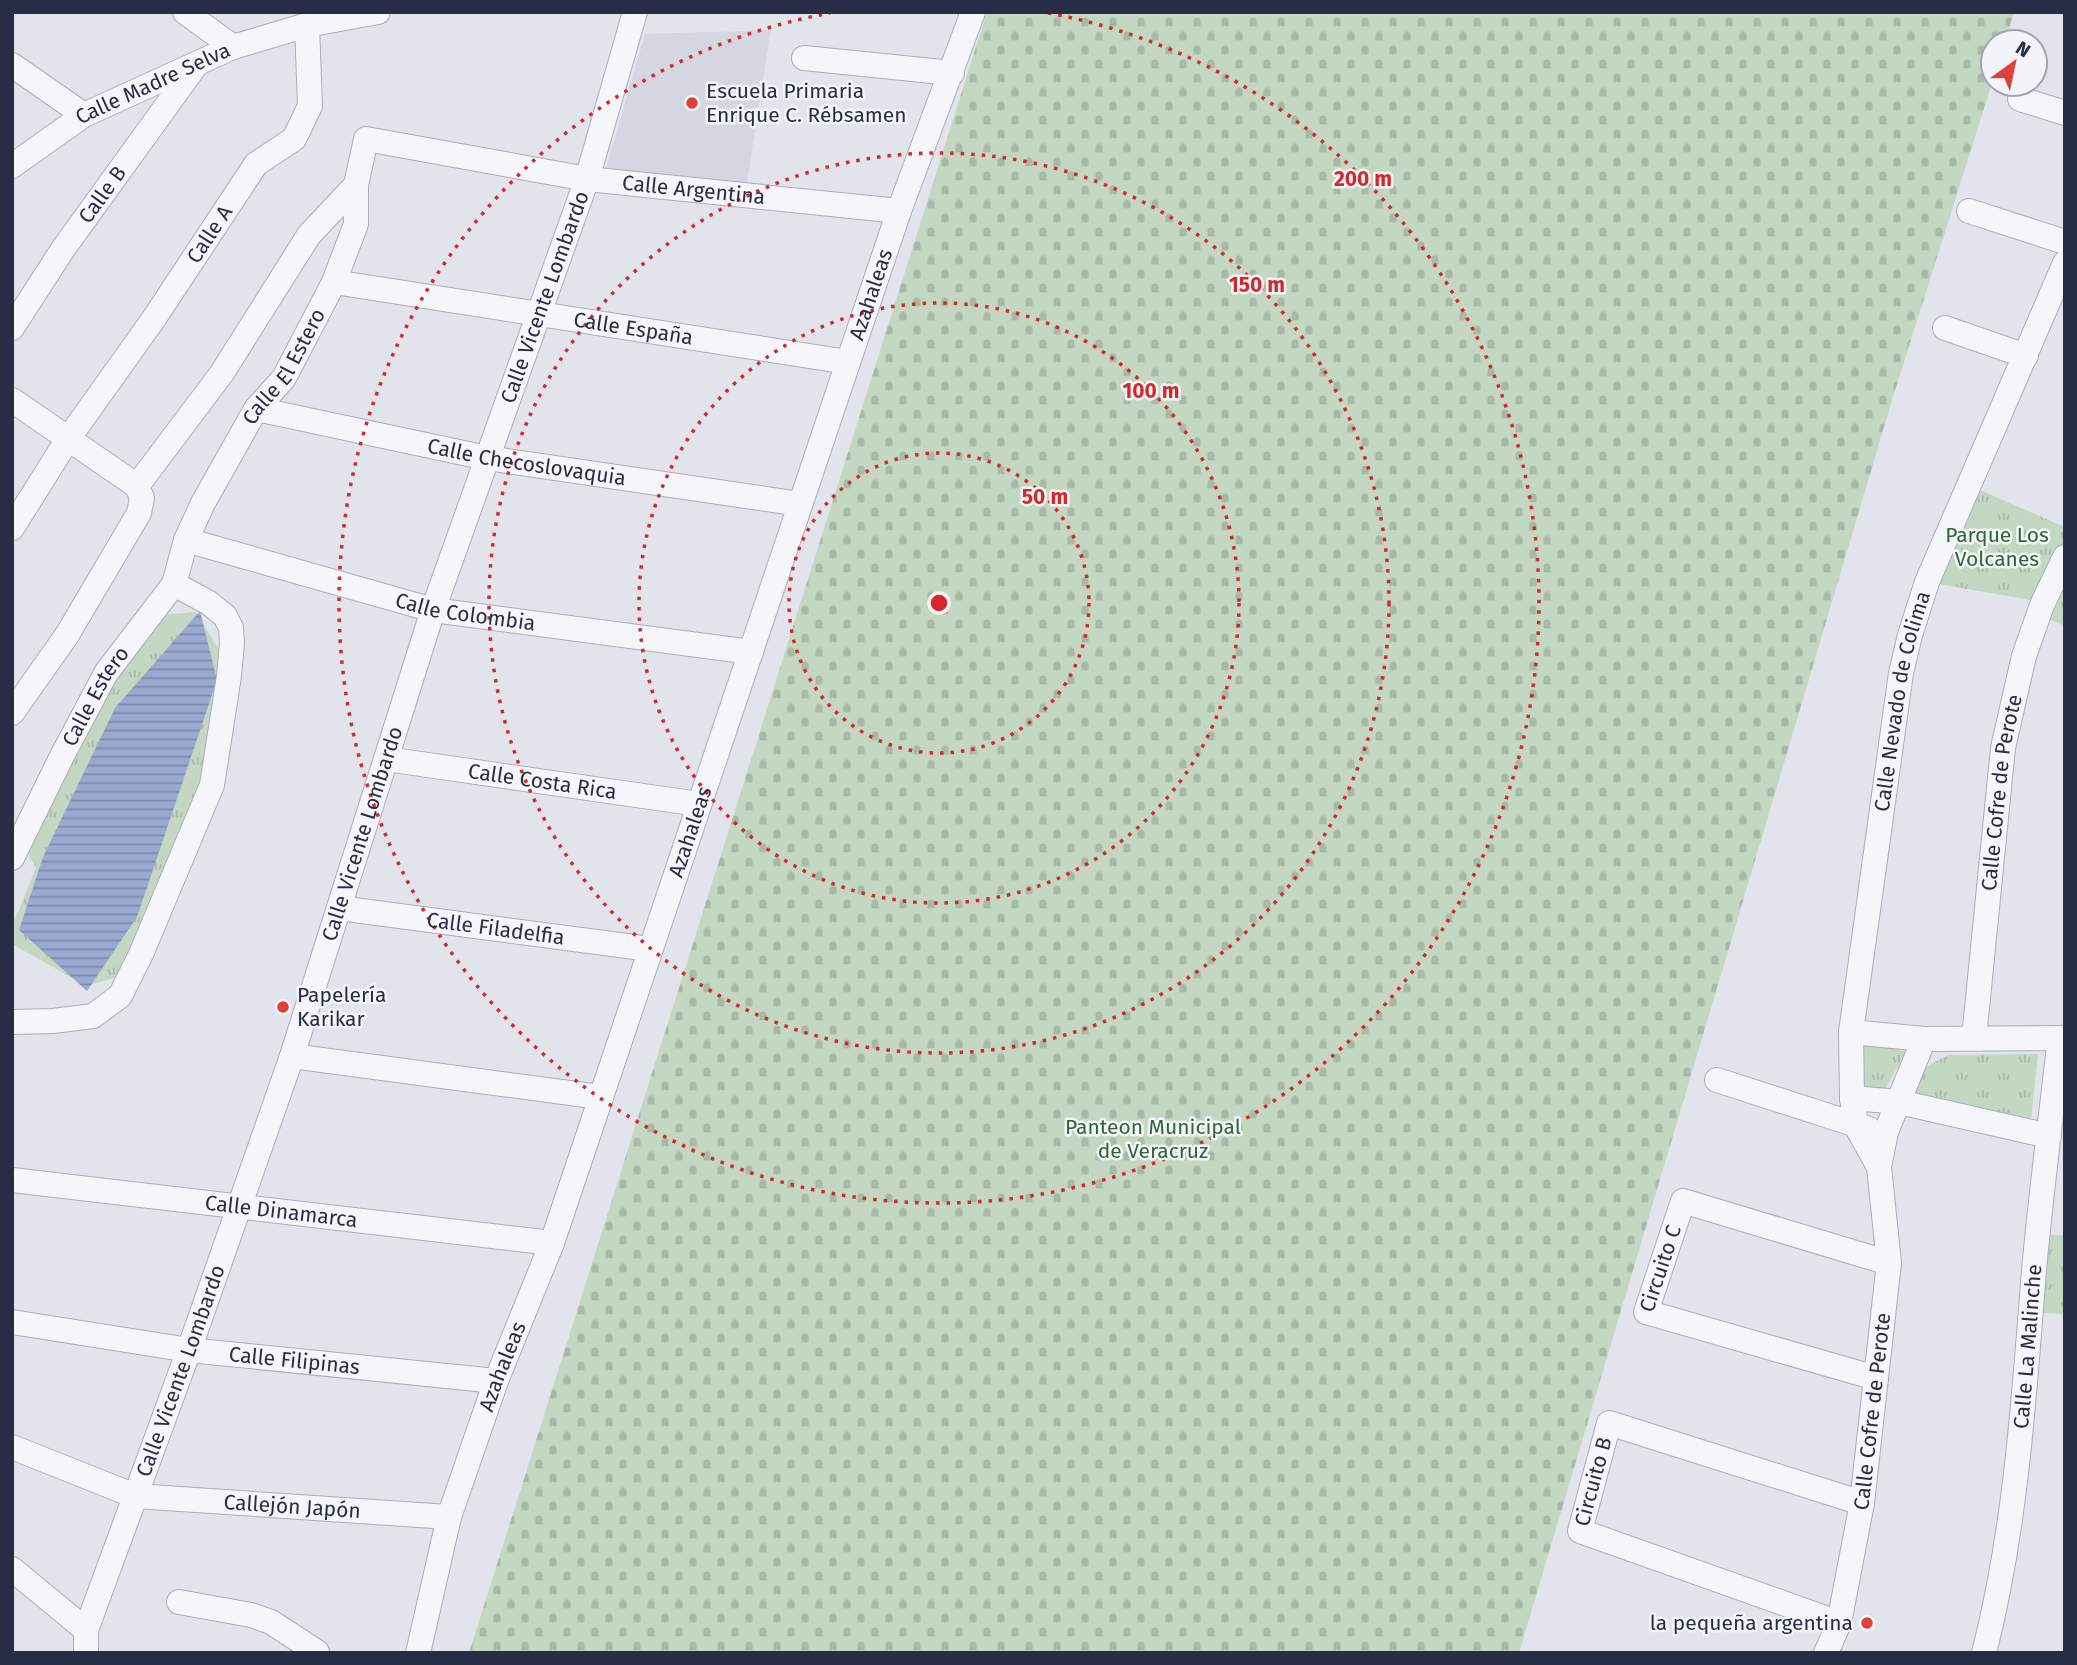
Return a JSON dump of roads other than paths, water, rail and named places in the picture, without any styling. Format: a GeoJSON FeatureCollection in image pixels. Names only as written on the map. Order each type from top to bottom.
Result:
{"type":"FeatureCollection","features":[{"type":"Feature","properties":{"kind":"street"},"geometry":{"type":"LineString","coordinates":[[185,12],[233,47]]}},
{"type":"Feature","properties":{"kind":"street","name":"Calle Madre Selva"},"geometry":{"type":"LineString","coordinates":[[12,166],[84,115],[233,47],[312,19],[378,12]]}},
{"type":"Feature","properties":{"kind":"street","name":"Calle Vicente Lombardo"},"geometry":{"type":"LineString","coordinates":[[86,1641],[292,1056],[433,610],[587,179],[635,12]]}},
{"type":"Feature","properties":{"kind":"street","name":"Azahaleas"},"geometry":{"type":"LineString","coordinates":[[418,1653],[449,1517],[496,1381],[552,1242],[899,212],[973,12]]}},
{"type":"Feature","properties":{"kind":"street","name":"Calle A"},"geometry":{"type":"LineString","coordinates":[[12,528],[68,439],[155,317],[256,164],[294,139],[310,106],[312,19]]}},
{"type":"Feature","properties":{"kind":"street"},"geometry":{"type":"LineString","coordinates":[[804,58],[952,73]]}},
{"type":"Feature","properties":{"kind":"street","name":"Calle B"},"geometry":{"type":"LineString","coordinates":[[12,328],[62,249],[197,64]]}},
{"type":"Feature","properties":{"kind":"street"},"geometry":{"type":"LineString","coordinates":[[12,65],[84,115]]}},
{"type":"Feature","properties":{"kind":"street"},"geometry":{"type":"LineString","coordinates":[[2020,99],[2065,113]]}},
{"type":"Feature","properties":{"kind":"street","name":"Calle Argentina"},"geometry":{"type":"LineString","coordinates":[[366,139],[587,179],[899,212]]}},
{"type":"Feature","properties":{"kind":"street","name":"Calle El Estero"},"geometry":{"type":"LineString","coordinates":[[186,540],[203,503],[256,409],[284,378],[334,282],[356,224],[356,185],[366,139]]}},
{"type":"Feature","properties":{"kind":"street"},"geometry":{"type":"LineString","coordinates":[[137,486],[222,373],[309,235],[356,185]]}},
{"type":"Feature","properties":{"kind":"street"},"geometry":{"type":"LineString","coordinates":[[1969,211],[2065,242]]}},
{"type":"Feature","properties":{"kind":"street","name":"Calle Nevado de Colima"},"geometry":{"type":"LineString","coordinates":[[1856,1126],[1851,1032],[1901,673],[1910,635],[1927,582],[2065,263]]}},
{"type":"Feature","properties":{"kind":"street","name":"Calle España"},"geometry":{"type":"LineString","coordinates":[[334,282],[848,362]]}},
{"type":"Feature","properties":{"kind":"street"},"geometry":{"type":"LineString","coordinates":[[1945,328],[2026,356]]}},
{"type":"Feature","properties":{"kind":"street"},"geometry":{"type":"LineString","coordinates":[[12,400],[137,486],[142,498],[139,513],[67,635],[12,713]]}},
{"type":"Feature","properties":{"kind":"street","name":"Calle Checoslovaquia"},"geometry":{"type":"LineString","coordinates":[[256,409],[487,458],[800,504]]}},
{"type":"Feature","properties":{"kind":"street","name":"Calle Estero"},"geometry":{"type":"LineString","coordinates":[[12,858],[106,673],[174,584],[186,540]]}},
{"type":"Feature","properties":{"kind":"street","name":"Calle Colombia"},"geometry":{"type":"LineString","coordinates":[[186,540],[433,610],[751,652]]}},
{"type":"Feature","properties":{"kind":"street","name":"Calle Cofre de Perote"},"geometry":{"type":"LineString","coordinates":[[1974,1038],[2003,748],[2024,656],[2042,605],[2065,557]]}},
{"type":"Feature","properties":{"kind":"street"},"geometry":{"type":"LineString","coordinates":[[12,1021],[54,1021],[93,1016],[120,996],[141,954],[212,785],[229,676],[231,628],[225,616],[209,603],[174,584]]}},
{"type":"Feature","properties":{"kind":"street","name":"Calle Costa Rica"},"geometry":{"type":"LineString","coordinates":[[386,759],[699,804]]}},
{"type":"Feature","properties":{"kind":"street","name":"Calle Filadelfia"},"geometry":{"type":"LineString","coordinates":[[339,908],[650,949]]}},
{"type":"Feature","properties":{"kind":"street"},"geometry":{"type":"LineString","coordinates":[[1851,1032],[1924,1039],[2062,1038]]}},
{"type":"Feature","properties":{"kind":"street","name":"Calle La Malinche"},"geometry":{"type":"LineString","coordinates":[[1984,1653],[1997,1600],[2015,1480],[2038,1232],[2062,1038]]}},
{"type":"Feature","properties":{"kind":"street","name":"Calle Cofre de Perote"},"geometry":{"type":"LineString","coordinates":[[1826,1653],[1839,1623],[1862,1503],[1877,1378],[1889,1263],[1879,1167],[1886,1132],[1924,1039]]}},
{"type":"Feature","properties":{"kind":"street"},"geometry":{"type":"LineString","coordinates":[[292,1056],[600,1097]]}},
{"type":"Feature","properties":{"kind":"street"},"geometry":{"type":"LineString","coordinates":[[1717,1080],[1856,1126],[1886,1132]]}},
{"type":"Feature","properties":{"kind":"street"},"geometry":{"type":"LineString","coordinates":[[1853,1098],[1899,1102],[2049,1136]]}},
{"type":"Feature","properties":{"kind":"street","name":"Calle Cofre de Perote"},"geometry":{"type":"LineString","coordinates":[[1856,1126],[1879,1167]]}},
{"type":"Feature","properties":{"kind":"street","name":"Calle Dinamarca"},"geometry":{"type":"LineString","coordinates":[[12,1180],[552,1242]]}},
{"type":"Feature","properties":{"kind":"street","name":"Circuito C"},"geometry":{"type":"LineString","coordinates":[[1877,1378],[1646,1312],[1683,1201],[1889,1263]]}},
{"type":"Feature","properties":{"kind":"street","name":"Calle Filipinas"},"geometry":{"type":"LineString","coordinates":[[12,1322],[189,1350],[496,1381]]}},
{"type":"Feature","properties":{"kind":"street","name":"Circuito B"},"geometry":{"type":"LineString","coordinates":[[1839,1623],[1580,1531],[1609,1423],[1862,1503]]}},
{"type":"Feature","properties":{"kind":"street","name":"Callejón Japón"},"geometry":{"type":"LineString","coordinates":[[12,1447],[135,1496],[449,1517]]}},
{"type":"Feature","properties":{"kind":"street"},"geometry":{"type":"LineString","coordinates":[[12,1569],[86,1641]]}},
{"type":"Feature","properties":{"kind":"street"},"geometry":{"type":"LineString","coordinates":[[179,1602],[251,1615],[322,1648]]}},
{"type":"Feature","properties":{"kind":"water"},"geometry":{"type":"Polygon","coordinates":[[[200,611],[217,680],[137,917],[87,991],[19,930],[43,857],[115,708],[200,611]]]}},
{"type":"Feature","properties":{"kind":"place","name":"Escuela Primaria Enrique C. Rébsamen"},"geometry":{"type":"Point","coordinates":[692,103]}},
{"type":"Feature","properties":{"kind":"place","name":"Papelería Karikar"},"geometry":{"type":"Point","coordinates":[283,1007]}},
{"type":"Feature","properties":{"kind":"place","name":"la pequeña argentina"},"geometry":{"type":"Point","coordinates":[1867,1623]}},
{"type":"Feature","properties":{"kind":"park label","name":"Parque Los Volcanes"},"geometry":{"type":"Point","coordinates":[1997,547]}},
{"type":"Feature","properties":{"kind":"park label","name":"Panteon Municipal de Veracruz"},"geometry":{"type":"Point","coordinates":[1153,1139]}}]}
